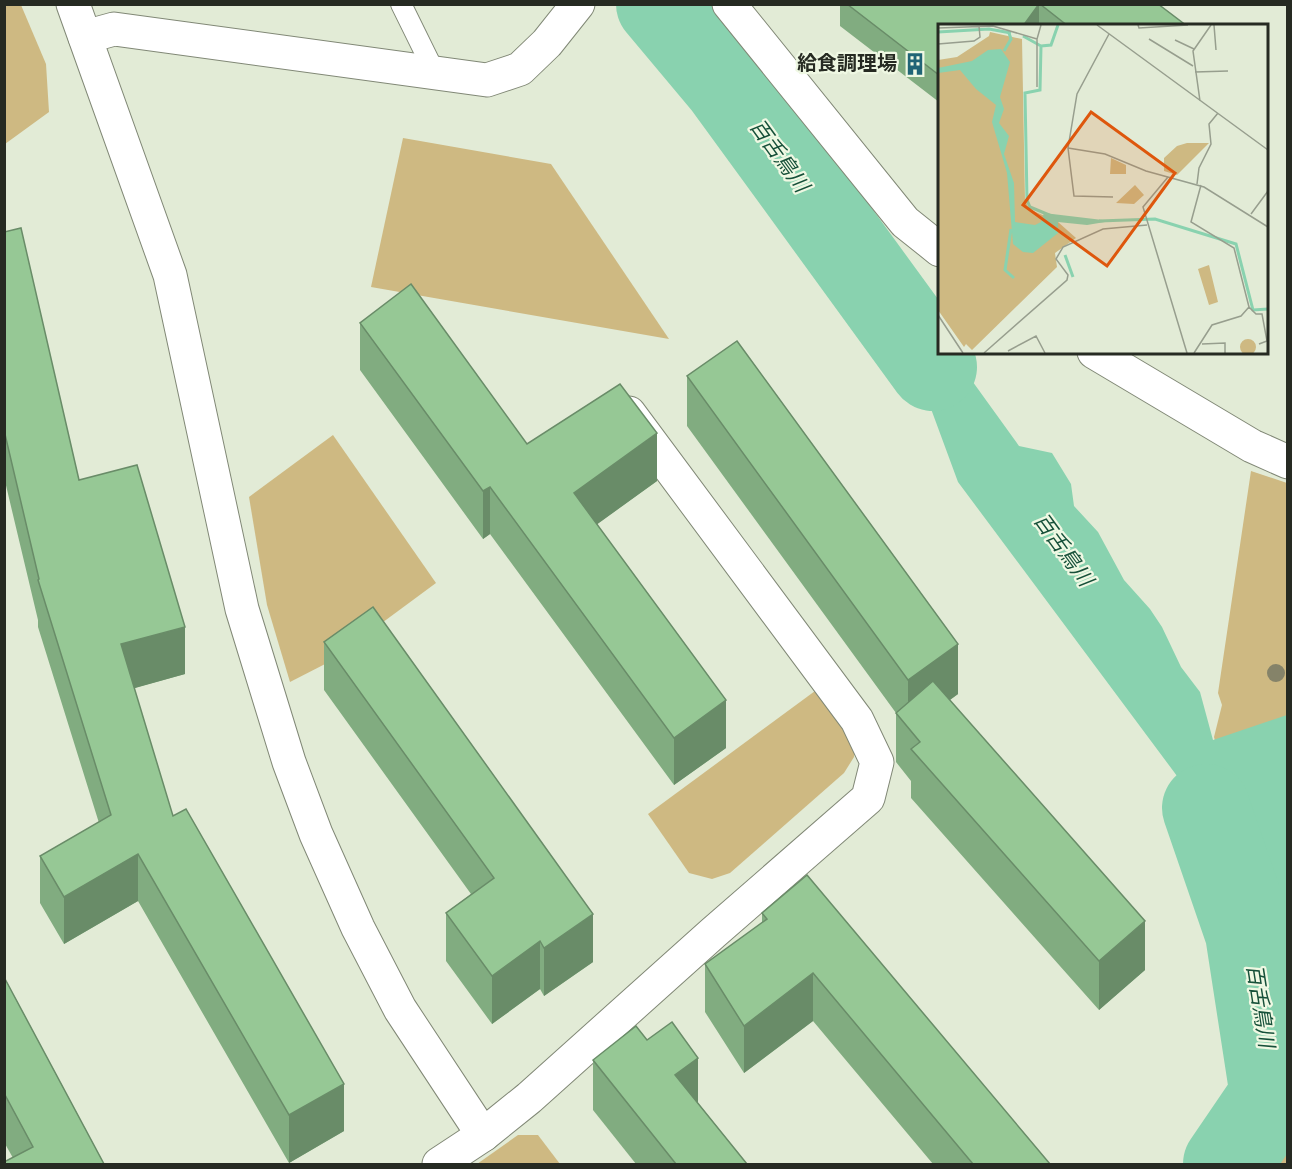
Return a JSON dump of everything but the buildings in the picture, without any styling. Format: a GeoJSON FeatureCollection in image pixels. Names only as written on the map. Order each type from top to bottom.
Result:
{"type":"FeatureCollection","features":[{"type":"Feature","properties":{"kind":"street"},"geometry":{"type":"LineString","coordinates":[[73,4],[170,275],[242,609],[289,762],[320,844],[358,928],[400,1009],[483,1135]]}},
{"type":"Feature","properties":{"kind":"street"},"geometry":{"type":"LineString","coordinates":[[85,37],[114,29],[487,80],[520,69],[547,43],[578,4]]}},
{"type":"Feature","properties":{"kind":"street"},"geometry":{"type":"LineString","coordinates":[[729,4],[905,222],[938,249]]}},
{"type":"Feature","properties":{"kind":"street"},"geometry":{"type":"LineString","coordinates":[[1097,354],[1252,446],[1287,462]]}},
{"type":"Feature","properties":{"kind":"street"},"geometry":{"type":"LineString","coordinates":[[439,1164],[483,1135],[529,1098],[868,798],[877,762],[857,720],[623,404]]}},
{"type":"Feature","properties":{"kind":"lane"},"geometry":{"type":"LineString","coordinates":[[401,4],[434,71]]}},
{"type":"Feature","properties":{"kind":"shaded area"},"geometry":{"type":"Polygon","coordinates":[[[5,4],[21,5],[46,64],[49,112],[5,144],[5,4]]]}},
{"type":"Feature","properties":{"kind":"shaded area"},"geometry":{"type":"Polygon","coordinates":[[[403,138],[551,164],[669,339],[371,287],[403,138]]]}},
{"type":"Feature","properties":{"kind":"shaded area"},"geometry":{"type":"Polygon","coordinates":[[[333,435],[436,583],[329,662],[290,682],[267,605],[249,497],[333,435]]]}},
{"type":"Feature","properties":{"kind":"shaded area"},"geometry":{"type":"Polygon","coordinates":[[[1251,471],[1287,483],[1287,1061],[1263,951],[1263,921],[1214,737],[1222,705],[1218,693],[1251,471]]]}},
{"type":"Feature","properties":{"kind":"shaded area"},"geometry":{"type":"Polygon","coordinates":[[[815,691],[855,744],[854,757],[844,773],[730,873],[712,879],[689,873],[648,814],[815,691]]]}},
{"type":"Feature","properties":{"kind":"shaded area"},"geometry":{"type":"Polygon","coordinates":[[[1287,1105],[1287,1164],[1249,1164],[1287,1105]]]}},
{"type":"Feature","properties":{"kind":"shaded area"},"geometry":{"type":"Polygon","coordinates":[[[518,1135],[538,1135],[560,1164],[477,1164],[518,1135]]]}},
{"type":"Feature","properties":{"kind":"water"},"geometry":{"type":"Polygon","coordinates":[[[870,264],[894,294],[938,339],[938,354],[953,354],[1019,446],[1052,453],[1071,484],[1074,506],[1098,532],[1124,580],[1150,609],[1162,627],[1181,667],[1200,692],[1213,740],[1287,715],[1287,906],[1234,928],[1180,780],[958,482],[920,379],[856,275],[870,264]]]}},
{"type":"Feature","properties":{"kind":"waterway","name":"百舌鳥川"},"geometry":{"type":"LineString","coordinates":[[660,4],[727,84],[933,367]]}},
{"type":"Feature","properties":{"kind":"waterway","name":"百舌鳥川"},"geometry":{"type":"LineString","coordinates":[[1206,808],[1249,933],[1274,1095],[1227,1164]]}},
{"type":"Feature","properties":{"kind":"place","name":"給食調理場"},"geometry":{"type":"Point","coordinates":[915,64]}}]}
